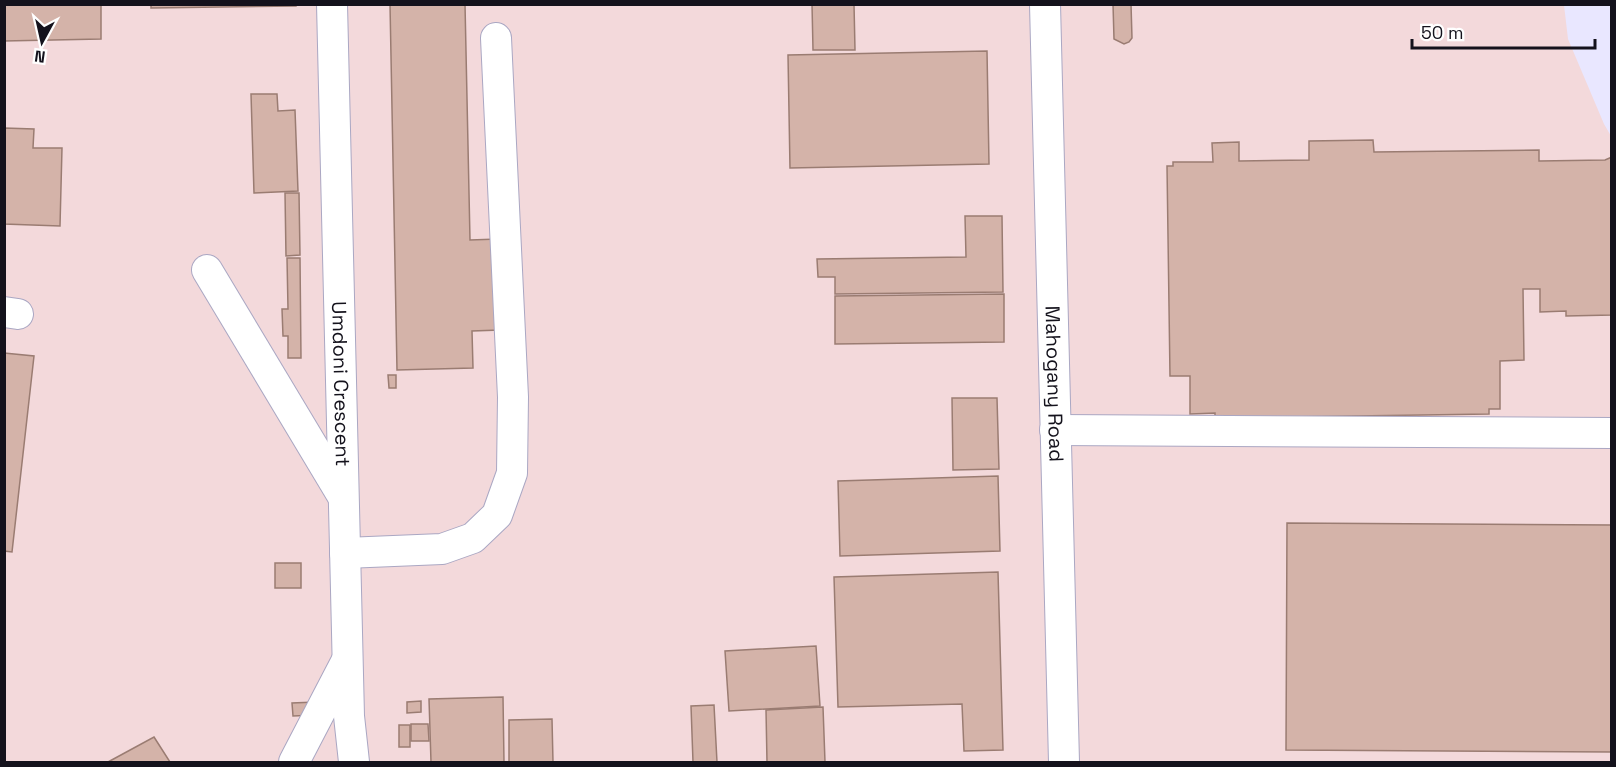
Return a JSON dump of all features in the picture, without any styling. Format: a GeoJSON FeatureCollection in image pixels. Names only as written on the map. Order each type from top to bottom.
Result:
{"type":"FeatureCollection","features":[{"type":"Feature","properties":{"kind":"lane","name":"Umdoni Crescent"},"geometry":{"type":"LineString","coordinates":[[332,4],[347,660],[349,716],[354,762]]}},
{"type":"Feature","properties":{"kind":"lane","name":"Mahogany Road"},"geometry":{"type":"LineString","coordinates":[[1045,4],[1064,762]]}},
{"type":"Feature","properties":{"kind":"lane"},"geometry":{"type":"LineString","coordinates":[[345,553],[442,549],[473,538],[497,515],[512,473],[513,397],[496,38]]}},
{"type":"Feature","properties":{"kind":"lane"},"geometry":{"type":"LineString","coordinates":[[207,270],[344,498]]}},
{"type":"Feature","properties":{"kind":"lane"},"geometry":{"type":"LineString","coordinates":[[1055,430],[1611,433]]}},
{"type":"Feature","properties":{"kind":"lane"},"geometry":{"type":"LineString","coordinates":[[294,762],[347,660]]}},
{"type":"Feature","properties":{"kind":"shaded area"},"geometry":{"type":"Polygon","coordinates":[[[4,5],[1564,5],[1568,39],[1611,136],[1611,762],[5,762],[4,5]]]}},
{"type":"Feature","properties":{"kind":"building"},"geometry":{"type":"Polygon","coordinates":[[[4,4],[101,4],[101,39],[4,41],[4,4]]]}},
{"type":"Feature","properties":{"kind":"building"},"geometry":{"type":"Polygon","coordinates":[[[151,4],[296,4],[296,6],[151,8],[151,4]]]}},
{"type":"Feature","properties":{"kind":"building"},"geometry":{"type":"Polygon","coordinates":[[[390,4],[465,4],[470,240],[498,239],[500,330],[472,331],[473,368],[397,370],[390,4]]]}},
{"type":"Feature","properties":{"kind":"building"},"geometry":{"type":"Polygon","coordinates":[[[812,4],[854,4],[855,50],[813,50],[812,4]]]}},
{"type":"Feature","properties":{"kind":"building"},"geometry":{"type":"Polygon","coordinates":[[[1113,4],[1131,4],[1132,38],[1124,44],[1114,39],[1113,4]]]}},
{"type":"Feature","properties":{"kind":"building"},"geometry":{"type":"Polygon","coordinates":[[[987,51],[989,164],[790,168],[788,55],[987,51]]]}},
{"type":"Feature","properties":{"kind":"building"},"geometry":{"type":"Polygon","coordinates":[[[251,94],[277,94],[278,111],[295,110],[298,191],[254,193],[251,94]]]}},
{"type":"Feature","properties":{"kind":"building"},"geometry":{"type":"Polygon","coordinates":[[[4,128],[34,129],[33,148],[62,148],[60,226],[4,224],[4,128]]]}},
{"type":"Feature","properties":{"kind":"building"},"geometry":{"type":"Polygon","coordinates":[[[1373,140],[1374,152],[1539,150],[1539,161],[1605,160],[1612,157],[1612,315],[1566,316],[1566,311],[1540,312],[1540,289],[1523,289],[1524,360],[1500,361],[1500,409],[1489,409],[1489,414],[1215,418],[1215,413],[1190,414],[1190,376],[1170,376],[1167,166],[1173,166],[1173,162],[1213,162],[1212,143],[1239,142],[1239,161],[1309,160],[1309,141],[1373,140]]]}},
{"type":"Feature","properties":{"kind":"building"},"geometry":{"type":"Polygon","coordinates":[[[285,193],[299,193],[300,255],[286,256],[285,193]]]}},
{"type":"Feature","properties":{"kind":"building"},"geometry":{"type":"Polygon","coordinates":[[[965,216],[1002,216],[1003,292],[835,294],[835,277],[818,277],[817,259],[966,257],[965,216]]]}},
{"type":"Feature","properties":{"kind":"building"},"geometry":{"type":"Polygon","coordinates":[[[287,258],[300,258],[301,358],[288,358],[288,336],[283,336],[282,309],[288,309],[287,258]]]}},
{"type":"Feature","properties":{"kind":"building"},"geometry":{"type":"Polygon","coordinates":[[[1004,294],[1004,342],[835,344],[835,296],[1004,294]]]}},
{"type":"Feature","properties":{"kind":"building"},"geometry":{"type":"Polygon","coordinates":[[[4,353],[34,356],[12,552],[4,551],[4,353]]]}},
{"type":"Feature","properties":{"kind":"building"},"geometry":{"type":"Polygon","coordinates":[[[388,375],[396,375],[396,388],[389,388],[388,375]]]}},
{"type":"Feature","properties":{"kind":"building"},"geometry":{"type":"Polygon","coordinates":[[[952,398],[997,398],[999,469],[953,470],[952,398]]]}},
{"type":"Feature","properties":{"kind":"building"},"geometry":{"type":"Polygon","coordinates":[[[998,476],[1000,551],[840,556],[838,481],[998,476]]]}},
{"type":"Feature","properties":{"kind":"building"},"geometry":{"type":"Polygon","coordinates":[[[1287,523],[1612,525],[1612,752],[1286,750],[1287,523]]]}},
{"type":"Feature","properties":{"kind":"building"},"geometry":{"type":"Polygon","coordinates":[[[275,563],[301,563],[301,588],[275,588],[275,563]]]}},
{"type":"Feature","properties":{"kind":"building"},"geometry":{"type":"Polygon","coordinates":[[[998,572],[1003,750],[964,751],[962,704],[838,707],[834,577],[998,572]]]}},
{"type":"Feature","properties":{"kind":"building"},"geometry":{"type":"Polygon","coordinates":[[[816,646],[820,706],[729,711],[725,651],[816,646]]]}},
{"type":"Feature","properties":{"kind":"building"},"geometry":{"type":"Polygon","coordinates":[[[503,697],[504,762],[431,762],[429,699],[503,697]]]}},
{"type":"Feature","properties":{"kind":"building"},"geometry":{"type":"Polygon","coordinates":[[[421,701],[421,712],[407,713],[407,702],[421,701]]]}},
{"type":"Feature","properties":{"kind":"building"},"geometry":{"type":"Polygon","coordinates":[[[316,702],[316,715],[293,716],[292,703],[316,702]]]}},
{"type":"Feature","properties":{"kind":"building"},"geometry":{"type":"Polygon","coordinates":[[[714,705],[717,762],[693,762],[691,706],[714,705]]]}},
{"type":"Feature","properties":{"kind":"building"},"geometry":{"type":"Polygon","coordinates":[[[823,707],[825,762],[767,762],[766,710],[823,707]]]}},
{"type":"Feature","properties":{"kind":"building"},"geometry":{"type":"Polygon","coordinates":[[[552,719],[553,762],[509,762],[509,720],[552,719]]]}},
{"type":"Feature","properties":{"kind":"building"},"geometry":{"type":"Polygon","coordinates":[[[411,724],[428,724],[429,741],[411,741],[411,724]]]}},
{"type":"Feature","properties":{"kind":"building"},"geometry":{"type":"Polygon","coordinates":[[[399,725],[410,725],[410,747],[399,747],[399,725]]]}},
{"type":"Feature","properties":{"kind":"building"},"geometry":{"type":"Polygon","coordinates":[[[154,737],[170,762],[108,762],[154,737]]]}}]}
